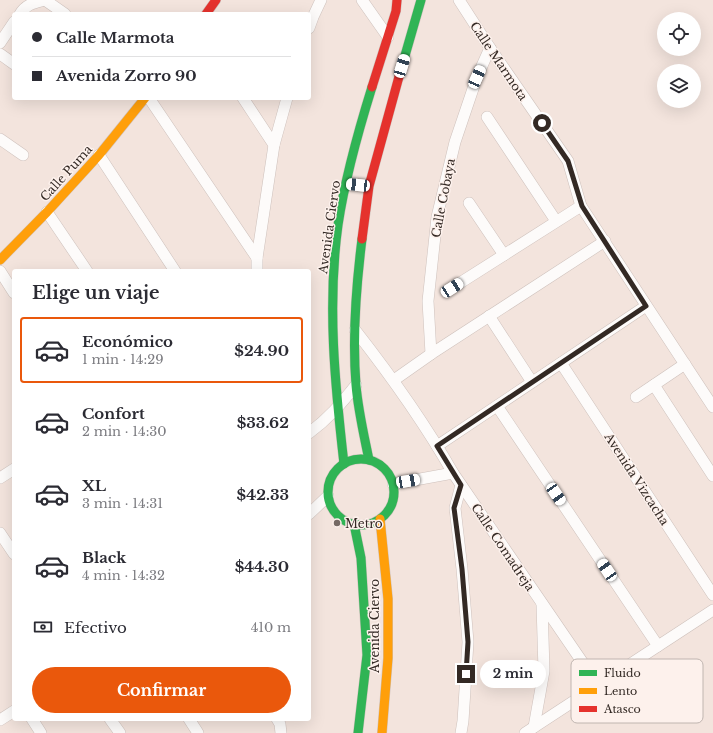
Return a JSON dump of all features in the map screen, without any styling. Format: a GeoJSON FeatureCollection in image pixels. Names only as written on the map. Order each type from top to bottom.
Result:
{"type":"FeatureCollection","features":[{"type":"Feature","properties":{"kind":"street"},"geometry":{"type":"LineString","coordinates":[[22,12],[30,4],[45,0],[62,12]]}},
{"type":"Feature","properties":{"kind":"street"},"geometry":{"type":"LineString","coordinates":[[207,12],[216,0]]}},
{"type":"Feature","properties":{"kind":"street"},"geometry":{"type":"LineString","coordinates":[[311,17],[322,0]]}},
{"type":"Feature","properties":{"kind":"street"},"geometry":{"type":"LineString","coordinates":[[362,0],[388,37]]}},
{"type":"Feature","properties":{"kind":"street","name":"Avenida Ciervo"},"geometry":{"type":"LineString","coordinates":[[369,460],[362,427],[356,385],[355,330],[358,280],[358,185],[352,158],[396,11],[397,0]]}},
{"type":"Feature","properties":{"kind":"street","name":"Avenida Ciervo"},"geometry":{"type":"LineString","coordinates":[[344,464],[338,409],[333,331],[333,281],[338,226],[358,185],[389,111],[421,0]]}},
{"type":"Feature","properties":{"kind":"street","name":"Calle Marmota"},"geometry":{"type":"LineString","coordinates":[[459,0],[490,48],[568,161],[582,206],[713,407]]}},
{"type":"Feature","properties":{"kind":"street"},"geometry":{"type":"LineString","coordinates":[[0,43],[12,25]]}},
{"type":"Feature","properties":{"kind":"street","name":"Calle Cobaya"},"geometry":{"type":"LineString","coordinates":[[431,354],[428,301],[437,217],[455,142],[477,77],[490,48]]}},
{"type":"Feature","properties":{"kind":"street"},"geometry":{"type":"LineString","coordinates":[[0,54],[12,63]]}},
{"type":"Feature","properties":{"kind":"street","name":"Calle Puma"},"geometry":{"type":"LineString","coordinates":[[0,260],[47,212],[99,155],[143,100]]}},
{"type":"Feature","properties":{"kind":"street"},"geometry":{"type":"LineString","coordinates":[[150,100],[257,258]]}},
{"type":"Feature","properties":{"kind":"street"},"geometry":{"type":"LineString","coordinates":[[244,100],[274,145]]}},
{"type":"Feature","properties":{"kind":"street"},"geometry":{"type":"LineString","coordinates":[[257,269],[257,258],[274,145],[286,100]]}},
{"type":"Feature","properties":{"kind":"street"},"geometry":{"type":"LineString","coordinates":[[488,117],[556,221]]}},
{"type":"Feature","properties":{"kind":"street"},"geometry":{"type":"LineString","coordinates":[[0,140],[23,155]]}},
{"type":"Feature","properties":{"kind":"street"},"geometry":{"type":"LineString","coordinates":[[99,155],[174,269]]}},
{"type":"Feature","properties":{"kind":"street"},"geometry":{"type":"LineString","coordinates":[[470,203],[504,255]]}},
{"type":"Feature","properties":{"kind":"street"},"geometry":{"type":"LineString","coordinates":[[452,288],[582,206]]}},
{"type":"Feature","properties":{"kind":"street"},"geometry":{"type":"LineString","coordinates":[[47,212],[86,269]]}},
{"type":"Feature","properties":{"kind":"street"},"geometry":{"type":"LineString","coordinates":[[394,380],[431,354],[604,241]]}},
{"type":"Feature","properties":{"kind":"street"},"geometry":{"type":"LineString","coordinates":[[0,271],[12,290]]}},
{"type":"Feature","properties":{"kind":"street"},"geometry":{"type":"LineString","coordinates":[[437,446],[646,306]]}},
{"type":"Feature","properties":{"kind":"street"},"geometry":{"type":"LineString","coordinates":[[489,316],[532,382]]}},
{"type":"Feature","properties":{"kind":"street","name":"Calle Comadreja"},"geometry":{"type":"LineString","coordinates":[[355,330],[394,380],[437,446],[452,473],[580,659]]}},
{"type":"Feature","properties":{"kind":"street","name":"Avenida Vizcacha"},"geometry":{"type":"LineString","coordinates":[[561,363],[713,595]]}},
{"type":"Feature","properties":{"kind":"street"},"geometry":{"type":"LineString","coordinates":[[636,397],[685,364]]}},
{"type":"Feature","properties":{"kind":"street"},"geometry":{"type":"LineString","coordinates":[[311,431],[338,409],[356,385]]}},
{"type":"Feature","properties":{"kind":"street"},"geometry":{"type":"LineString","coordinates":[[654,385],[713,476]]}},
{"type":"Feature","properties":{"kind":"street"},"geometry":{"type":"LineString","coordinates":[[496,406],[658,646]]}},
{"type":"Feature","properties":{"kind":"street"},"geometry":{"type":"LineString","coordinates":[[356,459],[369,460],[380,465],[388,473],[393,484],[394,497],[389,510],[380,519],[368,524],[354,524],[344,520],[336,513],[330,504],[328,496],[329,481],[335,471],[344,464],[356,459]]}},
{"type":"Feature","properties":{"kind":"street"},"geometry":{"type":"LineString","coordinates":[[0,478],[12,469]]}},
{"type":"Feature","properties":{"kind":"street"},"geometry":{"type":"LineString","coordinates":[[393,484],[452,473]]}},
{"type":"Feature","properties":{"kind":"street"},"geometry":{"type":"LineString","coordinates":[[461,485],[454,508],[462,569],[468,642],[461,733]]}},
{"type":"Feature","properties":{"kind":"street"},"geometry":{"type":"LineString","coordinates":[[311,512],[328,496]]}},
{"type":"Feature","properties":{"kind":"street","name":"Avenida Ciervo"},"geometry":{"type":"LineString","coordinates":[[358,733],[377,657],[388,599],[380,519]]}},
{"type":"Feature","properties":{"kind":"street","name":"Avenida Ciervo"},"geometry":{"type":"LineString","coordinates":[[354,524],[377,657],[382,733]]}},
{"type":"Feature","properties":{"kind":"street"},"geometry":{"type":"LineString","coordinates":[[0,533],[12,551]]}},
{"type":"Feature","properties":{"kind":"street"},"geometry":{"type":"LineString","coordinates":[[534,727],[544,671],[542,603]]}},
{"type":"Feature","properties":{"kind":"street"},"geometry":{"type":"LineString","coordinates":[[638,659],[713,610]]}},
{"type":"Feature","properties":{"kind":"street"},"geometry":{"type":"LineString","coordinates":[[525,733],[571,703]]}},
{"type":"Feature","properties":{"kind":"street"},"geometry":{"type":"LineString","coordinates":[[0,720],[12,712]]}},
{"type":"Feature","properties":{"kind":"street"},"geometry":{"type":"LineString","coordinates":[[33,721],[41,733]]}},
{"type":"Feature","properties":{"kind":"street"},"geometry":{"type":"LineString","coordinates":[[111,721],[120,733]]}},
{"type":"Feature","properties":{"kind":"street"},"geometry":{"type":"LineString","coordinates":[[190,721],[198,733]]}},
{"type":"Feature","properties":{"kind":"traffic: fast"},"geometry":{"type":"LineString","coordinates":[[400,73],[421,0]]}},
{"type":"Feature","properties":{"kind":"traffic: fast"},"geometry":{"type":"LineString","coordinates":[[344,464],[335,375],[333,315],[335,255],[338,225],[348,173],[372,87]]}},
{"type":"Feature","properties":{"kind":"traffic: fast"},"geometry":{"type":"LineString","coordinates":[[362,239],[355,312],[354,348],[358,404],[369,460]]}},
{"type":"Feature","properties":{"kind":"traffic: fast"},"geometry":{"type":"LineString","coordinates":[[361,459],[374,462],[384,469],[391,479],[394,492],[391,505],[384,515],[374,522],[361,525],[348,522],[338,515],[331,505],[328,492],[331,479],[338,469],[348,462],[361,459]]}},
{"type":"Feature","properties":{"kind":"traffic: fast"},"geometry":{"type":"LineString","coordinates":[[354,524],[361,558],[367,655],[358,733]]}},
{"type":"Feature","properties":{"kind":"traffic: slow"},"geometry":{"type":"LineString","coordinates":[[0,260],[47,212],[99,155],[143,100]]}},
{"type":"Feature","properties":{"kind":"traffic: slow"},"geometry":{"type":"LineString","coordinates":[[380,519],[388,599],[388,658],[382,733]]}},
{"type":"Feature","properties":{"kind":"traffic: jam"},"geometry":{"type":"LineString","coordinates":[[207,12],[216,0]]}},
{"type":"Feature","properties":{"kind":"traffic: jam"},"geometry":{"type":"LineString","coordinates":[[372,87],[396,11],[397,0]]}},
{"type":"Feature","properties":{"kind":"traffic: jam"},"geometry":{"type":"LineString","coordinates":[[362,239],[369,186],[400,73]]}},
{"type":"Feature","properties":{"kind":"place","name":"Metro"},"geometry":{"type":"Point","coordinates":[337,523]}},
{"type":"Feature","properties":{"kind":"route"},"geometry":{"type":"LineString","coordinates":[[466,674],[468,642],[462,569],[454,508],[461,485],[452,473],[437,446],[646,306],[582,206],[568,161],[542,123]]}}]}
